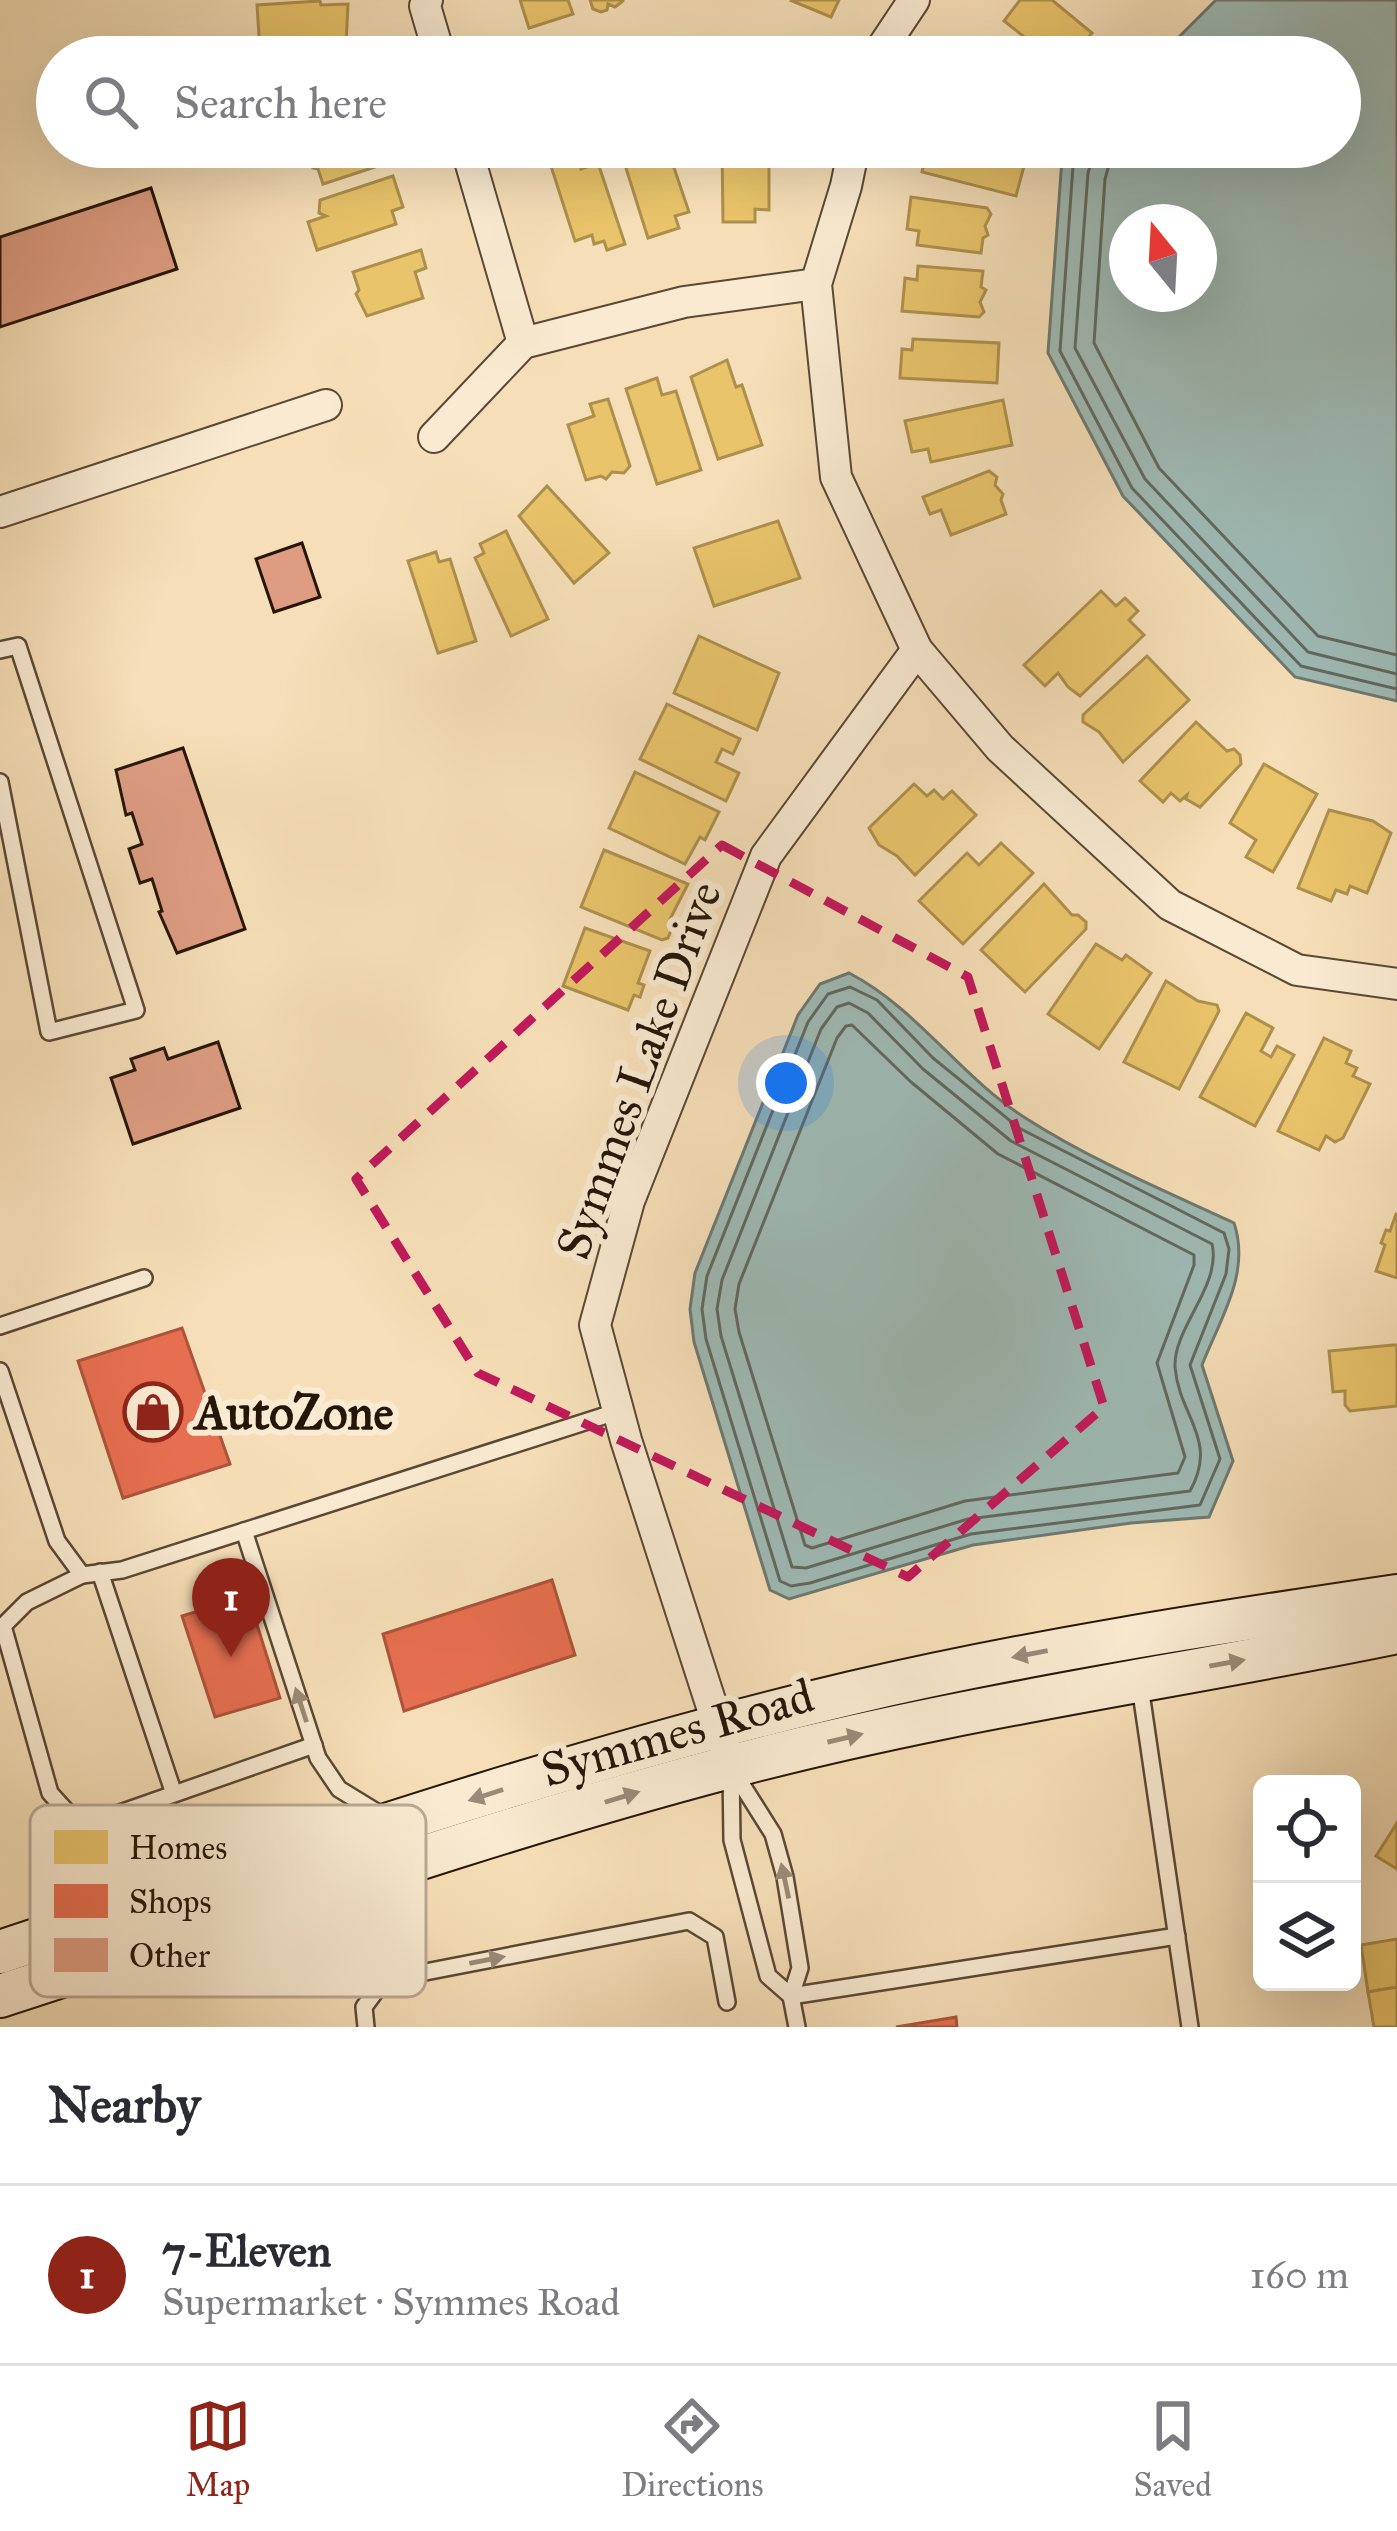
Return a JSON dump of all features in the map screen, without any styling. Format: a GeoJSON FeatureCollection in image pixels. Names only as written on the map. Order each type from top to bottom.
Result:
{"type":"FeatureCollection","features":[{"type":"Feature","properties":{"kind":"street"},"geometry":{"type":"LineString","coordinates":[[427,0],[434,36]]}},
{"type":"Feature","properties":{"kind":"street"},"geometry":{"type":"LineString","coordinates":[[890,36],[914,0]]}},
{"type":"Feature","properties":{"kind":"street"},"geometry":{"type":"LineString","coordinates":[[472,168],[523,343]]}},
{"type":"Feature","properties":{"kind":"street"},"geometry":{"type":"LineString","coordinates":[[850,168],[816,284],[836,477],[917,650],[1000,748],[1170,905],[1297,970],[1397,984]]}},
{"type":"Feature","properties":{"kind":"street"},"geometry":{"type":"LineString","coordinates":[[434,437],[523,343],[684,302],[816,284]]}},
{"type":"Feature","properties":{"kind":"street"},"geometry":{"type":"LineString","coordinates":[[0,512],[326,405]]}},
{"type":"Feature","properties":{"kind":"street","name":"Symmes Lake Drive"},"geometry":{"type":"LineString","coordinates":[[725,1746],[595,1325],[629,1201],[766,856],[917,650]]}},
{"type":"Feature","properties":{"kind":"street","name":"Symmes Road"},"geometry":{"type":"LineString","coordinates":[[426,1859],[725,1746],[1038,1653],[1397,1596]]}},
{"type":"Feature","properties":{"kind":"street","name":"Symmes Road"},"geometry":{"type":"LineString","coordinates":[[426,1814],[556,1772],[944,1716],[1397,1632]]}},
{"type":"Feature","properties":{"kind":"street","name":"Symmes Road"},"geometry":{"type":"LineString","coordinates":[[0,1952],[30,1942]]}},
{"type":"Feature","properties":{"kind":"street","name":"Symmes Road"},"geometry":{"type":"LineString","coordinates":[[0,1996],[30,1986]]}},
{"type":"Feature","properties":{"kind":"lane"},"geometry":{"type":"LineString","coordinates":[[0,650],[18,646],[136,1010],[49,1032],[8,867],[0,782]]}},
{"type":"Feature","properties":{"kind":"lane"},"geometry":{"type":"LineString","coordinates":[[0,1326],[144,1278]]}},
{"type":"Feature","properties":{"kind":"lane"},"geometry":{"type":"LineString","coordinates":[[0,1371],[57,1541],[91,1574],[174,1794]]}},
{"type":"Feature","properties":{"kind":"lane"},"geometry":{"type":"LineString","coordinates":[[61,1805],[50,1793],[3,1626],[27,1602],[91,1574],[122,1570],[619,1412]]}},
{"type":"Feature","properties":{"kind":"lane"},"geometry":{"type":"LineString","coordinates":[[244,1531],[314,1745],[339,1789],[365,1805]]}},
{"type":"Feature","properties":{"kind":"lane"},"geometry":{"type":"LineString","coordinates":[[1138,1679],[1190,2027]]}},
{"type":"Feature","properties":{"kind":"lane"},"geometry":{"type":"LineString","coordinates":[[143,1805],[314,1745]]}},
{"type":"Feature","properties":{"kind":"lane"},"geometry":{"type":"LineString","coordinates":[[725,1746],[732,1840],[768,1976],[791,1996],[1177,1936]]}},
{"type":"Feature","properties":{"kind":"lane"},"geometry":{"type":"LineString","coordinates":[[725,1746],[773,1834],[785,1877],[800,1968],[791,1996],[797,2027]]}},
{"type":"Feature","properties":{"kind":"lane"},"geometry":{"type":"LineString","coordinates":[[426,1972],[688,1921],[715,1936],[727,2002]]}},
{"type":"Feature","properties":{"kind":"lane"},"geometry":{"type":"LineString","coordinates":[[366,2027],[364,2007],[371,1997]]}},
{"type":"Feature","properties":{"kind":"highlighted area"},"geometry":{"type":"Polygon","coordinates":[[[722,845],[968,977],[1104,1407],[908,1577],[478,1373],[356,1179],[722,845]]]}},
{"type":"Feature","properties":{"kind":"water"},"geometry":{"type":"Polygon","coordinates":[[[1216,0],[1397,0],[1397,701],[1295,677],[1123,496],[1048,353],[1061,168],[1361,168],[1361,36],[1180,36],[1216,0]]]}},
{"type":"Feature","properties":{"kind":"water"},"geometry":{"type":"Polygon","coordinates":[[[849,973],[896,1005],[981,1084],[1027,1119],[1102,1161],[1234,1223],[1239,1260],[1236,1278],[1202,1365],[1233,1461],[1209,1517],[973,1545],[789,1599],[770,1590],[694,1342],[690,1309],[695,1273],[798,1015],[820,984],[849,973]]]}},
{"type":"Feature","properties":{"kind":"building: Homes"},"geometry":{"type":"Polygon","coordinates":[[[520,0],[568,0],[573,14],[529,28],[520,0]]]}},
{"type":"Feature","properties":{"kind":"building: Homes"},"geometry":{"type":"Polygon","coordinates":[[[590,0],[623,1],[615,7],[608,4],[601,12],[593,9],[590,0]]]}},
{"type":"Feature","properties":{"kind":"building: Homes"},"geometry":{"type":"Polygon","coordinates":[[[790,0],[839,0],[831,17],[790,0]]]}},
{"type":"Feature","properties":{"kind":"building: Homes"},"geometry":{"type":"Polygon","coordinates":[[[1020,0],[1052,0],[1092,33],[1023,36],[1004,21],[1020,0]]]}},
{"type":"Feature","properties":{"kind":"building: Homes"},"geometry":{"type":"Polygon","coordinates":[[[348,4],[346,36],[259,36],[257,5],[348,4]]]}},
{"type":"Feature","properties":{"kind":"building: Homes"},"geometry":{"type":"Polygon","coordinates":[[[313,168],[372,168],[323,184],[318,169],[313,168]]]}},
{"type":"Feature","properties":{"kind":"building: Homes"},"geometry":{"type":"Polygon","coordinates":[[[552,168],[600,168],[625,244],[607,250],[604,241],[594,244],[592,235],[575,241],[552,168]]]}},
{"type":"Feature","properties":{"kind":"building: Homes"},"geometry":{"type":"Polygon","coordinates":[[[626,168],[674,168],[689,212],[675,216],[679,228],[648,238],[626,168]]]}},
{"type":"Feature","properties":{"kind":"building: Homes"},"geometry":{"type":"Polygon","coordinates":[[[722,168],[769,168],[769,210],[755,209],[755,222],[723,222],[722,168]]]}},
{"type":"Feature","properties":{"kind":"building: Homes"},"geometry":{"type":"Polygon","coordinates":[[[923,168],[1023,168],[1016,196],[922,172],[923,168]]]}},
{"type":"Feature","properties":{"kind":"building: Homes"},"geometry":{"type":"Polygon","coordinates":[[[393,176],[403,207],[392,211],[396,224],[317,250],[308,222],[326,216],[319,213],[320,200],[393,176]]]}},
{"type":"Feature","properties":{"kind":"building: Homes"},"geometry":{"type":"Polygon","coordinates":[[[911,197],[987,208],[991,214],[981,253],[917,245],[919,231],[907,229],[911,197]]]}},
{"type":"Feature","properties":{"kind":"building: Homes"},"geometry":{"type":"Polygon","coordinates":[[[421,250],[426,268],[415,272],[423,298],[367,316],[356,294],[353,272],[421,250]]]}},
{"type":"Feature","properties":{"kind":"building: Homes"},"geometry":{"type":"Polygon","coordinates":[[[918,266],[983,271],[981,287],[986,290],[980,302],[984,312],[979,317],[902,311],[905,278],[917,280],[918,266]]]}},
{"type":"Feature","properties":{"kind":"building: Homes"},"geometry":{"type":"Polygon","coordinates":[[[913,339],[999,343],[997,383],[900,378],[902,349],[912,350],[913,339]]]}},
{"type":"Feature","properties":{"kind":"building: Homes"},"geometry":{"type":"Polygon","coordinates":[[[727,360],[736,387],[742,385],[762,445],[718,459],[691,377],[727,360]]]}},
{"type":"Feature","properties":{"kind":"building: Homes"},"geometry":{"type":"Polygon","coordinates":[[[657,378],[662,395],[676,391],[701,470],[657,484],[626,389],[657,378]]]}},
{"type":"Feature","properties":{"kind":"building: Homes"},"geometry":{"type":"Polygon","coordinates":[[[608,399],[630,466],[606,479],[586,480],[568,425],[594,416],[590,404],[608,399]]]}},
{"type":"Feature","properties":{"kind":"building: Homes"},"geometry":{"type":"Polygon","coordinates":[[[1003,400],[1012,445],[931,462],[928,449],[912,452],[905,421],[1003,400]]]}},
{"type":"Feature","properties":{"kind":"building: Homes"},"geometry":{"type":"Polygon","coordinates":[[[989,471],[997,477],[995,485],[1003,494],[1006,514],[951,535],[941,510],[930,514],[923,497],[989,471]]]}},
{"type":"Feature","properties":{"kind":"building: Homes"},"geometry":{"type":"Polygon","coordinates":[[[547,486],[609,553],[574,583],[519,516],[547,486]]]}},
{"type":"Feature","properties":{"kind":"building: Homes"},"geometry":{"type":"Polygon","coordinates":[[[778,521],[800,578],[714,606],[694,548],[778,521]]]}},
{"type":"Feature","properties":{"kind":"building: Homes"},"geometry":{"type":"Polygon","coordinates":[[[506,531],[548,619],[511,636],[475,558],[484,553],[480,544],[506,531]]]}},
{"type":"Feature","properties":{"kind":"building: Homes"},"geometry":{"type":"Polygon","coordinates":[[[436,552],[439,562],[450,559],[476,641],[438,653],[408,561],[436,552]]]}},
{"type":"Feature","properties":{"kind":"building: Homes"},"geometry":{"type":"Polygon","coordinates":[[[1101,591],[1116,606],[1125,598],[1138,611],[1129,620],[1144,635],[1080,696],[1058,673],[1045,686],[1024,665],[1101,591]]]}},
{"type":"Feature","properties":{"kind":"building: Homes"},"geometry":{"type":"Polygon","coordinates":[[[699,636],[779,673],[757,730],[674,693],[699,636]]]}},
{"type":"Feature","properties":{"kind":"building: Homes"},"geometry":{"type":"Polygon","coordinates":[[[1147,656],[1189,700],[1123,762],[1099,732],[1083,722],[1083,715],[1147,656]]]}},
{"type":"Feature","properties":{"kind":"building: Homes"},"geometry":{"type":"Polygon","coordinates":[[[667,704],[740,739],[733,754],[722,749],[716,762],[739,773],[726,801],[640,759],[667,704]]]}},
{"type":"Feature","properties":{"kind":"building: Homes"},"geometry":{"type":"Polygon","coordinates":[[[1196,722],[1227,751],[1234,749],[1241,764],[1200,807],[1186,799],[1187,795],[1180,801],[1171,793],[1163,802],[1140,781],[1196,722]]]}},
{"type":"Feature","properties":{"kind":"building: Homes"},"geometry":{"type":"Polygon","coordinates":[[[1264,764],[1317,794],[1273,872],[1246,857],[1256,840],[1230,823],[1264,764]]]}},
{"type":"Feature","properties":{"kind":"building: Homes"},"geometry":{"type":"Polygon","coordinates":[[[635,772],[719,812],[705,840],[700,837],[685,864],[609,828],[635,772]]]}},
{"type":"Feature","properties":{"kind":"building: Homes"},"geometry":{"type":"Polygon","coordinates":[[[914,784],[927,796],[934,790],[943,799],[952,791],[976,815],[915,875],[879,845],[869,828],[914,784]]]}},
{"type":"Feature","properties":{"kind":"building: Homes"},"geometry":{"type":"Polygon","coordinates":[[[1329,810],[1373,821],[1391,833],[1367,893],[1350,886],[1347,894],[1336,890],[1331,901],[1298,888],[1329,810]]]}},
{"type":"Feature","properties":{"kind":"building: Homes"},"geometry":{"type":"Polygon","coordinates":[[[1001,843],[1033,873],[963,944],[919,901],[967,853],[979,865],[1001,843]]]}},
{"type":"Feature","properties":{"kind":"building: Homes"},"geometry":{"type":"Polygon","coordinates":[[[604,850],[688,884],[669,921],[668,938],[662,940],[581,907],[604,850]]]}},
{"type":"Feature","properties":{"kind":"building: Homes"},"geometry":{"type":"Polygon","coordinates":[[[1044,884],[1072,915],[1086,922],[1086,929],[1025,992],[981,950],[1044,884]]]}},
{"type":"Feature","properties":{"kind":"building: Homes"},"geometry":{"type":"Polygon","coordinates":[[[585,928],[650,951],[638,983],[644,985],[640,997],[634,995],[628,1010],[563,986],[585,928]]]}},
{"type":"Feature","properties":{"kind":"building: Homes"},"geometry":{"type":"Polygon","coordinates":[[[1096,944],[1122,960],[1126,955],[1151,973],[1099,1049],[1048,1014],[1096,944]]]}},
{"type":"Feature","properties":{"kind":"building: Homes"},"geometry":{"type":"Polygon","coordinates":[[[1166,981],[1198,1001],[1217,1005],[1219,1011],[1179,1089],[1124,1062],[1166,981]]]}},
{"type":"Feature","properties":{"kind":"building: Homes"},"geometry":{"type":"Polygon","coordinates":[[[1246,1013],[1273,1028],[1261,1051],[1271,1057],[1277,1046],[1294,1055],[1255,1126],[1200,1097],[1246,1013]]]}},
{"type":"Feature","properties":{"kind":"building: Homes"},"geometry":{"type":"Polygon","coordinates":[[[1324,1038],[1351,1051],[1346,1063],[1357,1068],[1353,1076],[1370,1084],[1343,1138],[1335,1142],[1326,1136],[1319,1150],[1278,1131],[1324,1038]]]}},
{"type":"Feature","properties":{"kind":"building: Homes"},"geometry":{"type":"Polygon","coordinates":[[[1396,1214],[1397,1278],[1376,1271],[1385,1245],[1381,1243],[1396,1214]]]}},
{"type":"Feature","properties":{"kind":"building: Homes"},"geometry":{"type":"Polygon","coordinates":[[[1397,1345],[1397,1406],[1350,1411],[1345,1391],[1333,1392],[1329,1351],[1397,1345]]]}},
{"type":"Feature","properties":{"kind":"building: Homes"},"geometry":{"type":"Polygon","coordinates":[[[1397,1823],[1397,1869],[1376,1856],[1397,1823]]]}},
{"type":"Feature","properties":{"kind":"building: Homes"},"geometry":{"type":"Polygon","coordinates":[[[1397,1939],[1397,1987],[1368,1992],[1361,1945],[1397,1939]]]}},
{"type":"Feature","properties":{"kind":"building: Homes"},"geometry":{"type":"Polygon","coordinates":[[[1397,1987],[1397,2027],[1374,2027],[1368,1992],[1397,1987]]]}},
{"type":"Feature","properties":{"kind":"building: Shops","name":"AutoZone"},"geometry":{"type":"Polygon","coordinates":[[[182,1328],[230,1464],[123,1498],[78,1361],[182,1328]]]}},
{"type":"Feature","properties":{"kind":"building: Shops"},"geometry":{"type":"Polygon","coordinates":[[[552,1580],[575,1655],[404,1711],[383,1634],[552,1580]]]}},
{"type":"Feature","properties":{"kind":"building: Shops"},"geometry":{"type":"Polygon","coordinates":[[[248,1596],[280,1698],[215,1717],[182,1616],[248,1596]]]}},
{"type":"Feature","properties":{"kind":"building: Shops"},"geometry":{"type":"Polygon","coordinates":[[[956,2017],[957,2027],[896,2027],[956,2017]]]}},
{"type":"Feature","properties":{"kind":"building: Other"},"geometry":{"type":"Polygon","coordinates":[[[151,188],[177,269],[0,327],[0,237],[151,188]]]}},
{"type":"Feature","properties":{"kind":"building: Other"},"geometry":{"type":"Polygon","coordinates":[[[302,543],[320,597],[274,612],[256,559],[302,543]]]}},
{"type":"Feature","properties":{"kind":"building: Other"},"geometry":{"type":"Polygon","coordinates":[[[183,748],[245,929],[177,953],[159,912],[152,879],[140,883],[129,849],[142,844],[132,813],[126,815],[116,770],[183,748]]]}},
{"type":"Feature","properties":{"kind":"building: Other"},"geometry":{"type":"Polygon","coordinates":[[[218,1042],[240,1108],[133,1144],[111,1078],[135,1070],[131,1059],[164,1048],[168,1059],[218,1042]]]}},
{"type":"Feature","properties":{"kind":"place","name":"AutoZone"},"geometry":{"type":"Point","coordinates":[153,1412]}},
{"type":"Feature","properties":{"kind":"place","name":"7-Eleven"},"geometry":{"type":"Point","coordinates":[231,1657]}}]}
